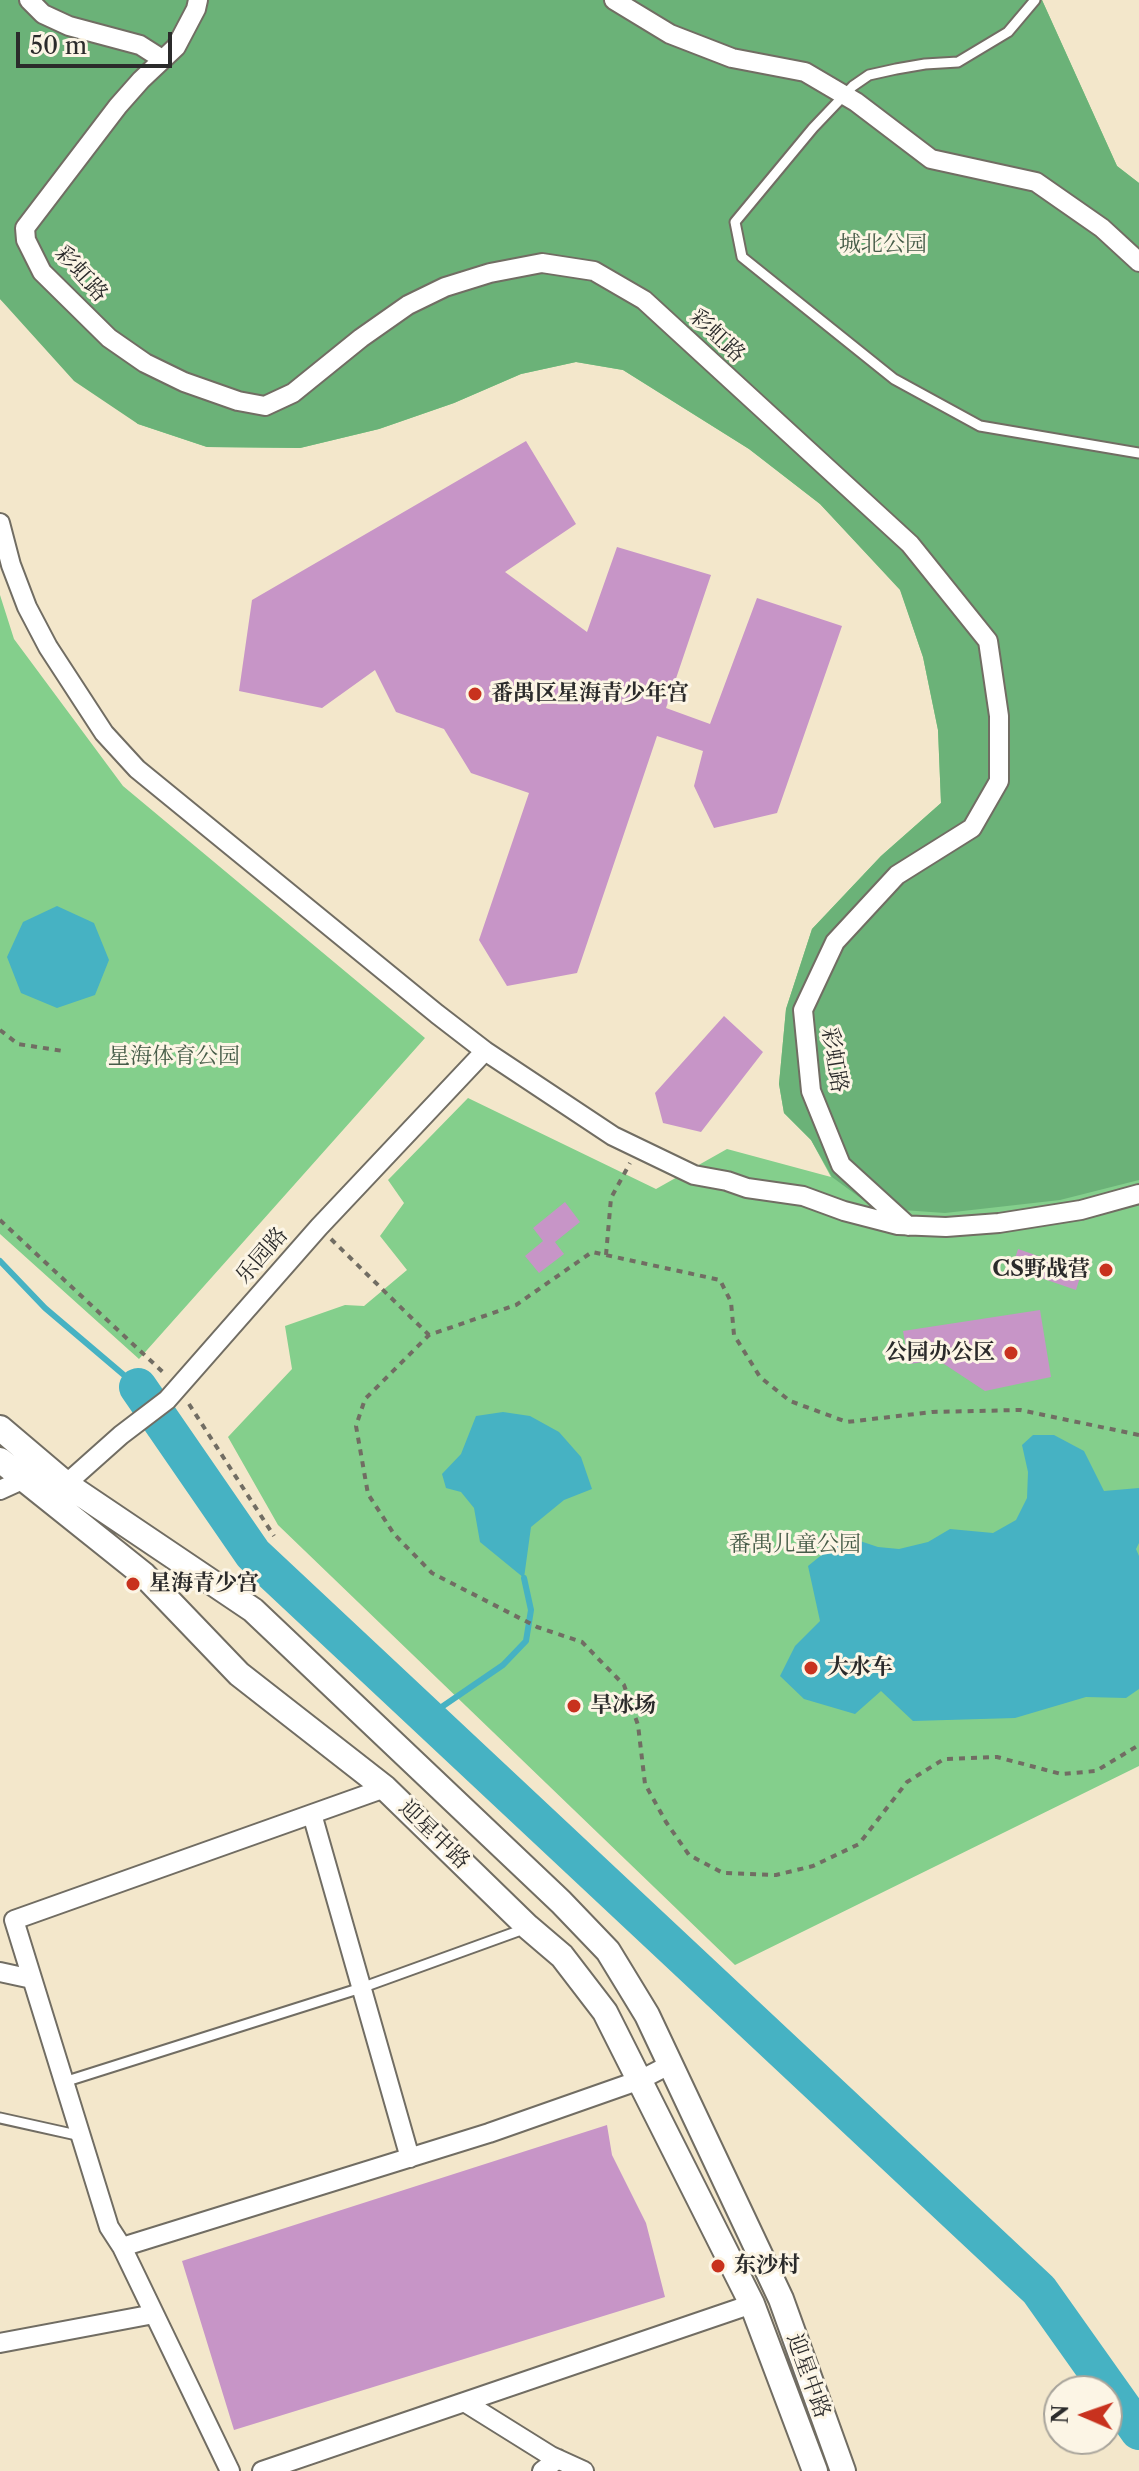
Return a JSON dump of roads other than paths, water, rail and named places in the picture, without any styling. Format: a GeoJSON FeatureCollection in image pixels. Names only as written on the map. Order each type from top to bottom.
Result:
{"type":"FeatureCollection","features":[{"type":"Feature","properties":{"kind":"street"},"geometry":{"type":"LineString","coordinates":[[29,0],[43,14],[69,26],[140,45],[162,59]]}},
{"type":"Feature","properties":{"kind":"street","name":"彩虹路"},"geometry":{"type":"LineString","coordinates":[[198,0],[176,47],[141,80],[94,136],[25,228],[26,240],[42,272],[109,338],[145,363],[184,382],[238,401],[265,406],[293,393],[408,305],[445,287],[490,273],[542,263],[594,271],[644,300],[910,544],[988,641],[999,716],[999,781],[972,828],[897,875],[835,942],[803,1010],[811,1091],[841,1165],[908,1226]]}},
{"type":"Feature","properties":{"kind":"street"},"geometry":{"type":"LineString","coordinates":[[614,0],[670,34],[732,58],[805,72],[844,95],[931,159],[1036,182],[1102,228],[1139,262]]}},
{"type":"Feature","properties":{"kind":"street"},"geometry":{"type":"LineString","coordinates":[[0,523],[27,607],[75,694],[104,733],[137,769],[485,1051],[613,1136],[694,1175],[747,1188],[803,1196],[844,1211],[908,1226],[999,1223],[1081,1210],[1139,1194]]}},
{"type":"Feature","properties":{"kind":"street","name":"乐园路"},"geometry":{"type":"LineString","coordinates":[[66,1484],[172,1393],[319,1227],[485,1051]]}},
{"type":"Feature","properties":{"kind":"street","name":"迎星中路"},"geometry":{"type":"LineString","coordinates":[[0,1428],[66,1484],[253,1610],[561,1902],[608,1951],[647,2015],[781,2299],[843,2471]]}},
{"type":"Feature","properties":{"kind":"street","name":"迎星中路"},"geometry":{"type":"LineString","coordinates":[[0,1460],[144,1575],[239,1674],[385,1788],[562,1956],[605,2012],[752,2304],[827,2443],[834,2471]]}},
{"type":"Feature","properties":{"kind":"street"},"geometry":{"type":"LineString","coordinates":[[0,1490],[22,1480],[41,1464]]}},
{"type":"Feature","properties":{"kind":"street"},"geometry":{"type":"LineString","coordinates":[[230,2471],[122,2247],[109,2227],[14,1920],[385,1788]]}},
{"type":"Feature","properties":{"kind":"street"},"geometry":{"type":"LineString","coordinates":[[312,1814],[410,2158]]}},
{"type":"Feature","properties":{"kind":"street"},"geometry":{"type":"LineString","coordinates":[[0,1972],[32,1979]]}},
{"type":"Feature","properties":{"kind":"street"},"geometry":{"type":"LineString","coordinates":[[122,2247],[410,2158],[640,2080],[671,2064]]}},
{"type":"Feature","properties":{"kind":"street","name":"迎星中路"},"geometry":{"type":"LineString","coordinates":[[671,2064],[752,2304],[815,2471]]}},
{"type":"Feature","properties":{"kind":"street"},"geometry":{"type":"LineString","coordinates":[[262,2471],[752,2304]]}},
{"type":"Feature","properties":{"kind":"street"},"geometry":{"type":"LineString","coordinates":[[0,2343],[154,2314]]}},
{"type":"Feature","properties":{"kind":"street"},"geometry":{"type":"LineString","coordinates":[[466,2403],[558,2459],[584,2471]]}},
{"type":"Feature","properties":{"kind":"street"},"geometry":{"type":"LineString","coordinates":[[542,2471],[558,2459]]}},
{"type":"Feature","properties":{"kind":"lane"},"geometry":{"type":"LineString","coordinates":[[1035,0],[1008,32],[958,62],[925,64],[869,75],[844,95],[735,222],[742,257],[894,379],[980,426],[1139,453]]}},
{"type":"Feature","properties":{"kind":"lane"},"geometry":{"type":"LineString","coordinates":[[64,2082],[361,1988],[528,1927]]}},
{"type":"Feature","properties":{"kind":"lane"},"geometry":{"type":"LineString","coordinates":[[0,2118],[81,2136]]}},
{"type":"Feature","properties":{"kind":"water"},"geometry":{"type":"Polygon","coordinates":[[[57,906],[94,923],[109,960],[95,995],[57,1008],[21,993],[7,957],[23,922],[57,906]]]}},
{"type":"Feature","properties":{"kind":"water"},"geometry":{"type":"Polygon","coordinates":[[[503,1412],[530,1416],[559,1432],[581,1457],[592,1489],[564,1500],[531,1527],[524,1578],[480,1542],[474,1508],[461,1492],[446,1488],[442,1474],[461,1454],[476,1416],[503,1412]]]}},
{"type":"Feature","properties":{"kind":"water"},"geometry":{"type":"Polygon","coordinates":[[[1033,1435],[1054,1435],[1084,1451],[1104,1491],[1139,1488],[1139,1543],[1136,1549],[1139,1556],[1139,1689],[1126,1698],[1086,1697],[1015,1718],[913,1721],[881,1691],[855,1714],[804,1699],[780,1676],[795,1646],[820,1621],[808,1566],[845,1536],[878,1547],[899,1549],[928,1542],[950,1529],[993,1533],[1016,1520],[1027,1498],[1028,1472],[1022,1445],[1033,1435]]]}},
{"type":"Feature","properties":{"kind":"waterway"},"geometry":{"type":"LineString","coordinates":[[0,1261],[45,1308],[138,1387]]}},
{"type":"Feature","properties":{"kind":"waterway"},"geometry":{"type":"LineString","coordinates":[[138,1387],[253,1554],[1039,2290],[1139,2431]]}},
{"type":"Feature","properties":{"kind":"waterway"},"geometry":{"type":"LineString","coordinates":[[427,1717],[503,1665],[526,1641],[531,1610],[524,1578]]}},
{"type":"Feature","properties":{"kind":"place","name":"番禺区星海青少年宫"},"geometry":{"type":"Point","coordinates":[475,694]}},
{"type":"Feature","properties":{"kind":"place","name":"CS野战营"},"geometry":{"type":"Point","coordinates":[1106,1270]}},
{"type":"Feature","properties":{"kind":"place","name":"公园办公区"},"geometry":{"type":"Point","coordinates":[1011,1353]}},
{"type":"Feature","properties":{"kind":"place","name":"星海青少宫"},"geometry":{"type":"Point","coordinates":[133,1584]}},
{"type":"Feature","properties":{"kind":"place","name":"大水车"},"geometry":{"type":"Point","coordinates":[811,1668]}},
{"type":"Feature","properties":{"kind":"place","name":"旱冰场"},"geometry":{"type":"Point","coordinates":[574,1706]}},
{"type":"Feature","properties":{"kind":"place","name":"东沙村"},"geometry":{"type":"Point","coordinates":[718,2266]}},
{"type":"Feature","properties":{"kind":"park label","name":"城北公园"},"geometry":{"type":"Point","coordinates":[883,245]}},
{"type":"Feature","properties":{"kind":"park label","name":"星海体育公园"},"geometry":{"type":"Point","coordinates":[174,1057]}},
{"type":"Feature","properties":{"kind":"park label","name":"番禺儿童公园"},"geometry":{"type":"Point","coordinates":[795,1545]}}]}
